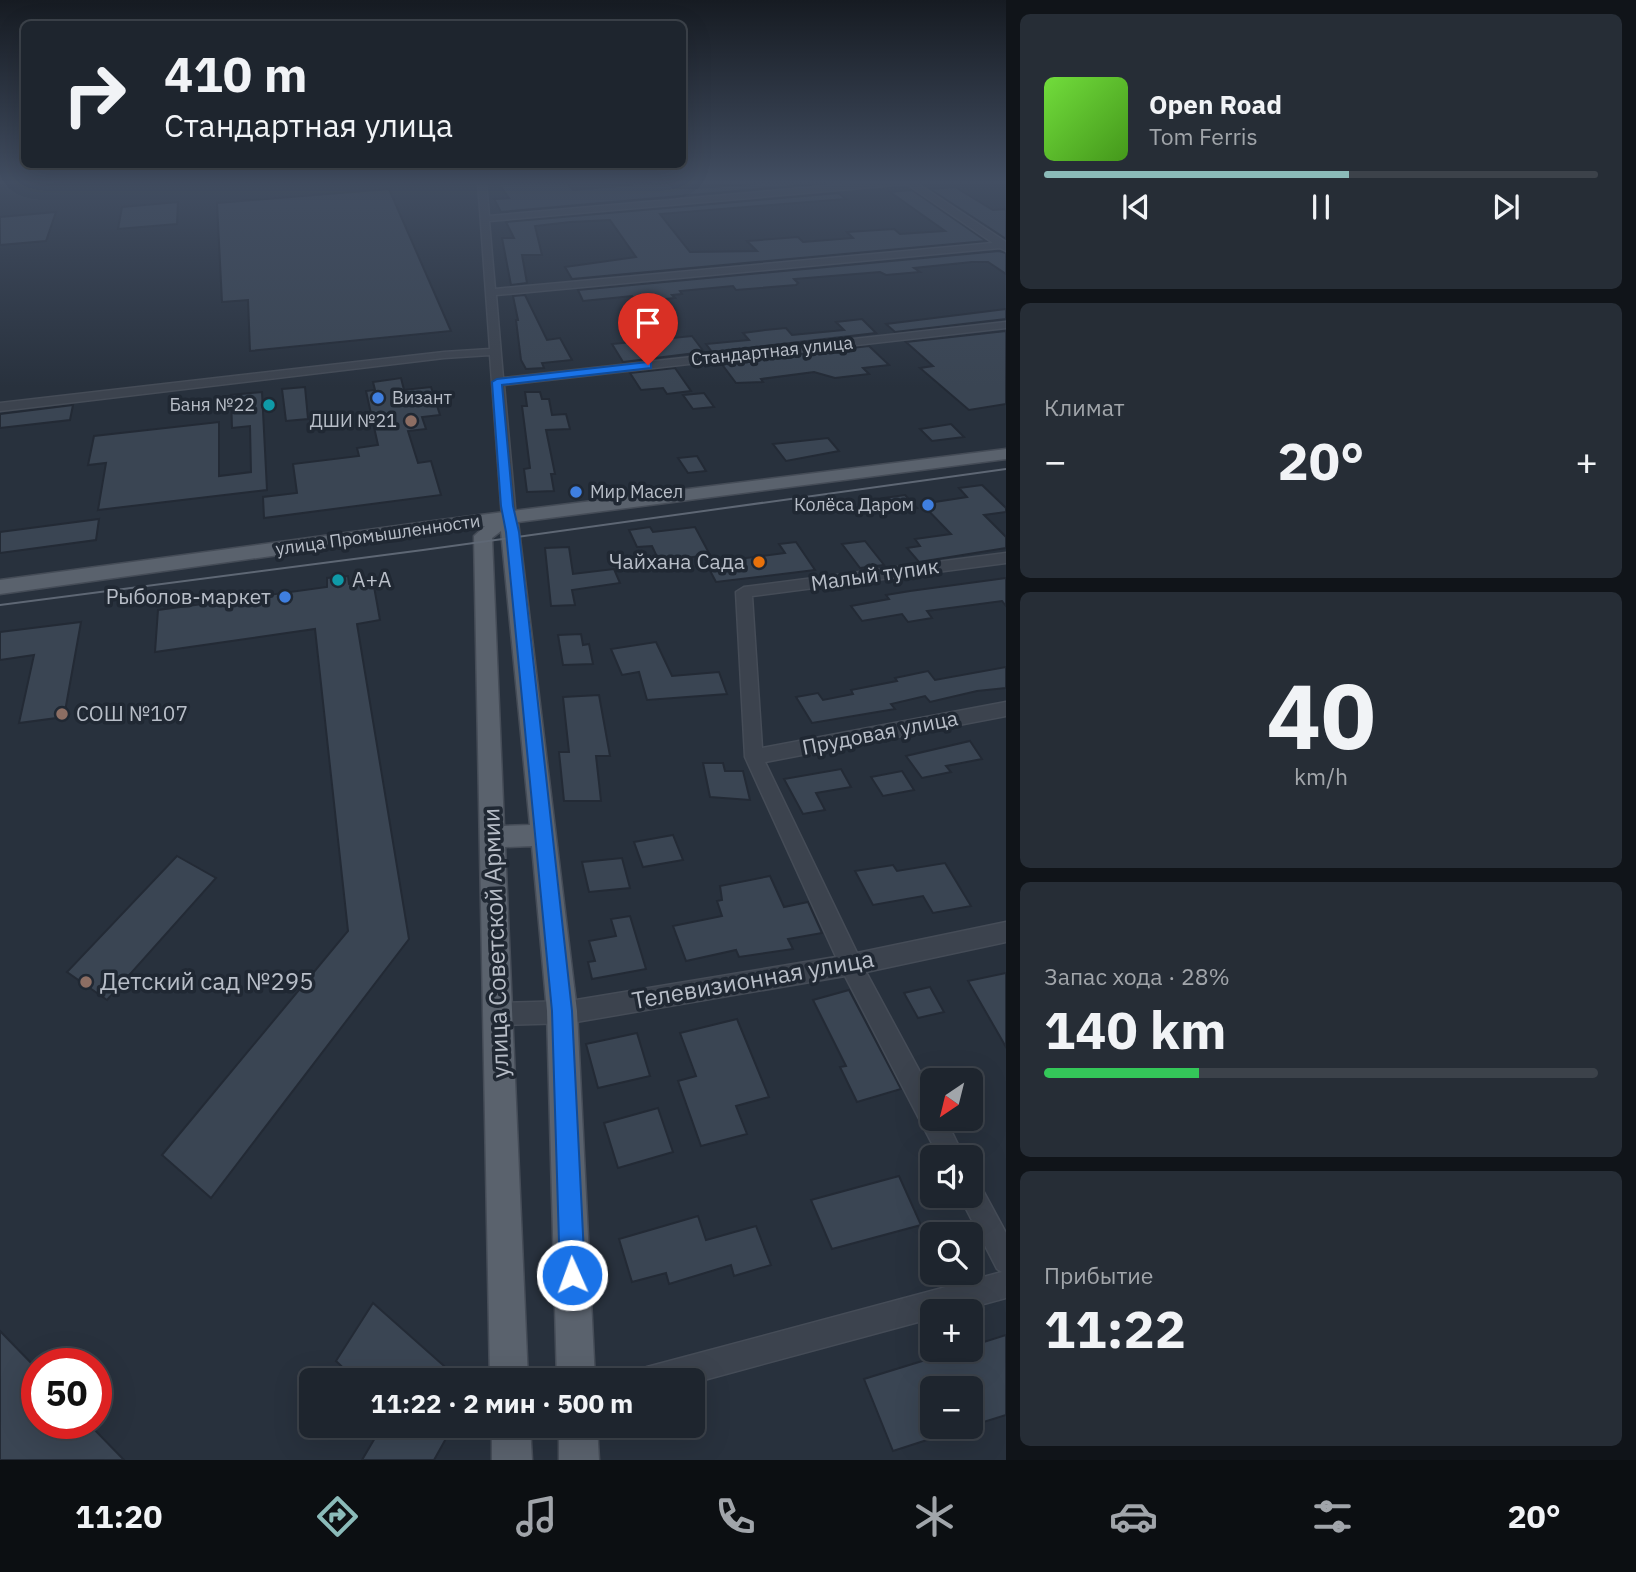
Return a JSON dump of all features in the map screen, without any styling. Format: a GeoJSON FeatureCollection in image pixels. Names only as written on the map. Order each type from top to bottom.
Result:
{"type":"FeatureCollection","features":[{"type":"Feature","properties":{"kind":"main road","name":"улица Промышленности"},"geometry":{"type":"LineString","coordinates":[[0,587],[441,526],[1006,454]]}},
{"type":"Feature","properties":{"kind":"main road"},"geometry":{"type":"LineString","coordinates":[[485,547],[484,536],[509,518],[562,1011],[576,1368]]}},
{"type":"Feature","properties":{"kind":"main road"},"geometry":{"type":"LineString","coordinates":[[441,526],[467,536],[485,547]]}},
{"type":"Feature","properties":{"kind":"main road","name":"улица Советской Армии"},"geometry":{"type":"LineString","coordinates":[[485,547],[509,1368]]}},
{"type":"Feature","properties":{"kind":"main road"},"geometry":{"type":"LineString","coordinates":[[494,837],[544,835]]}},
{"type":"Feature","properties":{"kind":"main road"},"geometry":{"type":"LineString","coordinates":[[511,1438],[512,1460]]}},
{"type":"Feature","properties":{"kind":"main road"},"geometry":{"type":"LineString","coordinates":[[578,1438],[579,1460]]}},
{"type":"Feature","properties":{"kind":"street"},"geometry":{"type":"LineString","coordinates":[[488,250],[509,518]]}},
{"type":"Feature","properties":{"kind":"street"},"geometry":{"type":"LineString","coordinates":[[491,292],[959,250]]}},
{"type":"Feature","properties":{"kind":"street","name":"Стандартная улица"},"geometry":{"type":"LineString","coordinates":[[497,382],[1006,325]]}},
{"type":"Feature","properties":{"kind":"street"},"geometry":{"type":"LineString","coordinates":[[0,407],[444,355],[494,352]]}},
{"type":"Feature","properties":{"kind":"street","name":"Малый тупик"},"geometry":{"type":"LineString","coordinates":[[754,757],[744,592],[1006,558]]}},
{"type":"Feature","properties":{"kind":"street","name":"Прудовая улица"},"geometry":{"type":"LineString","coordinates":[[754,757],[1006,709]]}},
{"type":"Feature","properties":{"kind":"street"},"geometry":{"type":"LineString","coordinates":[[754,757],[851,965],[946,1145]]}},
{"type":"Feature","properties":{"kind":"street","name":"Телевизионная улица"},"geometry":{"type":"LineString","coordinates":[[498,1014],[570,1012],[851,965],[1006,932]]}},
{"type":"Feature","properties":{"kind":"street"},"geometry":{"type":"LineString","coordinates":[[978,1208],[1006,1260]]}},
{"type":"Feature","properties":{"kind":"street"},"geometry":{"type":"LineString","coordinates":[[695,1368],[1006,1284]]}},
{"type":"Feature","properties":{"kind":"building"},"geometry":{"type":"Polygon","coordinates":[[[219,250],[416,250],[451,331],[250,351],[248,300],[222,302],[219,250]]]}},
{"type":"Feature","properties":{"kind":"building"},"geometry":{"type":"Polygon","coordinates":[[[504,250],[541,250],[542,255],[522,255],[527,283],[511,285],[504,250]]]}},
{"type":"Feature","properties":{"kind":"building"},"geometry":{"type":"Polygon","coordinates":[[[631,250],[886,250],[572,279],[565,267],[636,257],[631,250]]]}},
{"type":"Feature","properties":{"kind":"building"},"geometry":{"type":"Polygon","coordinates":[[[999,251],[1006,253],[1006,274],[988,262],[972,262],[914,268],[920,272],[886,275],[880,272],[794,279],[798,283],[796,285],[736,290],[733,286],[680,291],[682,294],[672,295],[675,298],[636,302],[632,296],[583,301],[578,290],[999,251]]]}},
{"type":"Feature","properties":{"kind":"building"},"geometry":{"type":"Polygon","coordinates":[[[525,295],[547,340],[560,338],[572,360],[542,363],[544,368],[526,369],[521,360],[513,296],[525,295]]]}},
{"type":"Feature","properties":{"kind":"building"},"geometry":{"type":"Polygon","coordinates":[[[1006,309],[1006,319],[895,332],[886,324],[1006,309]]]}},
{"type":"Feature","properties":{"kind":"building"},"geometry":{"type":"Polygon","coordinates":[[[862,319],[876,333],[712,352],[706,344],[749,340],[743,333],[765,330],[786,328],[792,335],[844,330],[836,322],[862,319]]]}},
{"type":"Feature","properties":{"kind":"building"},"geometry":{"type":"Polygon","coordinates":[[[1006,331],[1006,404],[969,410],[920,368],[933,366],[906,342],[1006,331]]]}},
{"type":"Feature","properties":{"kind":"building"},"geometry":{"type":"Polygon","coordinates":[[[692,336],[704,352],[623,362],[612,344],[692,336]]]}},
{"type":"Feature","properties":{"kind":"building"},"geometry":{"type":"Polygon","coordinates":[[[869,346],[889,365],[863,368],[869,374],[835,378],[814,372],[761,379],[763,382],[736,383],[721,363],[869,346]]]}},
{"type":"Feature","properties":{"kind":"building"},"geometry":{"type":"Polygon","coordinates":[[[675,368],[691,391],[667,394],[663,388],[641,390],[630,373],[675,368]]]}},
{"type":"Feature","properties":{"kind":"building"},"geometry":{"type":"Polygon","coordinates":[[[401,378],[404,390],[431,387],[440,415],[422,417],[426,429],[408,431],[418,463],[431,461],[441,495],[264,518],[263,497],[297,493],[293,464],[359,456],[357,448],[378,445],[366,391],[375,390],[373,382],[401,378]]]}},
{"type":"Feature","properties":{"kind":"building"},"geometry":{"type":"Polygon","coordinates":[[[305,387],[308,419],[286,421],[282,389],[305,387]]]}},
{"type":"Feature","properties":{"kind":"building"},"geometry":{"type":"Polygon","coordinates":[[[262,392],[267,490],[98,510],[106,463],[88,465],[94,436],[219,422],[219,476],[251,472],[250,426],[232,428],[231,395],[262,392]]]}},
{"type":"Feature","properties":{"kind":"building"},"geometry":{"type":"Polygon","coordinates":[[[525,392],[540,392],[542,399],[549,399],[552,415],[566,414],[570,429],[546,430],[555,474],[551,474],[554,491],[527,492],[524,469],[530,468],[522,406],[527,406],[525,392]]]}},
{"type":"Feature","properties":{"kind":"building"},"geometry":{"type":"Polygon","coordinates":[[[704,393],[714,407],[693,409],[683,395],[704,393]]]}},
{"type":"Feature","properties":{"kind":"building"},"geometry":{"type":"Polygon","coordinates":[[[73,405],[70,420],[0,428],[0,414],[73,405]]]}},
{"type":"Feature","properties":{"kind":"building"},"geometry":{"type":"Polygon","coordinates":[[[951,424],[964,437],[932,441],[920,429],[951,424]]]}},
{"type":"Feature","properties":{"kind":"building"},"geometry":{"type":"Polygon","coordinates":[[[828,438],[839,451],[786,461],[773,444],[828,438]]]}},
{"type":"Feature","properties":{"kind":"building"},"geometry":{"type":"Polygon","coordinates":[[[697,456],[706,471],[688,473],[678,458],[697,456]]]}},
{"type":"Feature","properties":{"kind":"building"},"geometry":{"type":"Polygon","coordinates":[[[982,485],[1006,508],[1006,512],[984,515],[1006,537],[1006,548],[919,562],[907,548],[920,546],[915,539],[951,534],[922,504],[967,497],[959,488],[982,485]]]}},
{"type":"Feature","properties":{"kind":"building"},"geometry":{"type":"Polygon","coordinates":[[[905,495],[917,508],[888,512],[877,499],[905,495]]]}},
{"type":"Feature","properties":{"kind":"building"},"geometry":{"type":"Polygon","coordinates":[[[99,519],[96,540],[0,553],[0,532],[99,519]]]}},
{"type":"Feature","properties":{"kind":"building"},"geometry":{"type":"Polygon","coordinates":[[[650,527],[653,532],[695,527],[710,555],[659,561],[652,546],[637,547],[629,530],[650,527]]]}},
{"type":"Feature","properties":{"kind":"building"},"geometry":{"type":"Polygon","coordinates":[[[865,541],[884,565],[860,568],[842,544],[865,541]]]}},
{"type":"Feature","properties":{"kind":"building"},"geometry":{"type":"Polygon","coordinates":[[[796,542],[815,570],[716,582],[706,563],[785,553],[779,544],[796,542]]]}},
{"type":"Feature","properties":{"kind":"building"},"geometry":{"type":"Polygon","coordinates":[[[569,547],[573,574],[614,569],[620,583],[572,590],[575,605],[551,606],[545,548],[569,547]]]}},
{"type":"Feature","properties":{"kind":"building"},"geometry":{"type":"Polygon","coordinates":[[[348,576],[349,584],[373,581],[380,620],[357,624],[409,939],[211,1198],[162,1155],[348,931],[315,629],[155,652],[158,610],[327,587],[327,578],[348,576]]]}},
{"type":"Feature","properties":{"kind":"building"},"geometry":{"type":"Polygon","coordinates":[[[1006,578],[1006,606],[1002,601],[927,611],[932,618],[908,622],[902,614],[862,621],[851,606],[889,599],[886,595],[1006,578]]]}},
{"type":"Feature","properties":{"kind":"building"},"geometry":{"type":"Polygon","coordinates":[[[81,622],[64,717],[19,723],[34,655],[0,660],[0,632],[81,622]]]}},
{"type":"Feature","properties":{"kind":"building"},"geometry":{"type":"Polygon","coordinates":[[[581,634],[583,645],[589,644],[593,664],[563,665],[558,635],[581,634]]]}},
{"type":"Feature","properties":{"kind":"building"},"geometry":{"type":"Polygon","coordinates":[[[656,642],[672,676],[719,672],[727,694],[647,700],[639,672],[622,675],[611,649],[656,642]]]}},
{"type":"Feature","properties":{"kind":"building"},"geometry":{"type":"Polygon","coordinates":[[[1006,667],[1006,688],[977,691],[930,702],[925,696],[891,704],[895,709],[812,723],[796,697],[818,693],[823,700],[853,694],[851,690],[897,681],[895,678],[928,671],[935,680],[1006,667]]]}},
{"type":"Feature","properties":{"kind":"building"},"geometry":{"type":"Polygon","coordinates":[[[599,695],[610,756],[596,756],[601,801],[564,801],[559,752],[569,752],[563,697],[599,695]]]}},
{"type":"Feature","properties":{"kind":"building"},"geometry":{"type":"Polygon","coordinates":[[[970,741],[982,759],[946,766],[951,772],[922,778],[906,756],[970,741]]]}},
{"type":"Feature","properties":{"kind":"building"},"geometry":{"type":"Polygon","coordinates":[[[703,763],[723,763],[725,771],[743,771],[750,800],[710,797],[703,763]]]}},
{"type":"Feature","properties":{"kind":"building"},"geometry":{"type":"Polygon","coordinates":[[[841,769],[851,787],[816,793],[825,810],[803,814],[784,779],[841,769]]]}},
{"type":"Feature","properties":{"kind":"building"},"geometry":{"type":"Polygon","coordinates":[[[902,771],[914,790],[883,796],[871,777],[902,771]]]}},
{"type":"Feature","properties":{"kind":"building"},"geometry":{"type":"Polygon","coordinates":[[[673,835],[683,860],[643,867],[634,842],[673,835]]]}},
{"type":"Feature","properties":{"kind":"building"},"geometry":{"type":"Polygon","coordinates":[[[177,856],[216,878],[107,1000],[67,972],[177,856]]]}},
{"type":"Feature","properties":{"kind":"building"},"geometry":{"type":"Polygon","coordinates":[[[622,858],[630,888],[589,892],[582,862],[622,858]]]}},
{"type":"Feature","properties":{"kind":"building"},"geometry":{"type":"Polygon","coordinates":[[[945,863],[971,906],[933,913],[923,896],[873,905],[855,871],[893,865],[897,871],[945,863]]]}},
{"type":"Feature","properties":{"kind":"building"},"geometry":{"type":"Polygon","coordinates":[[[770,876],[784,907],[808,902],[822,933],[788,939],[793,949],[739,957],[736,950],[686,961],[673,926],[722,916],[717,901],[722,900],[720,886],[770,876]]]}},
{"type":"Feature","properties":{"kind":"building"},"geometry":{"type":"Polygon","coordinates":[[[630,916],[646,969],[592,979],[588,962],[595,961],[589,941],[616,936],[611,919],[630,916]]]}},
{"type":"Feature","properties":{"kind":"building"},"geometry":{"type":"Polygon","coordinates":[[[1006,973],[1006,1047],[968,981],[1006,973]]]}},
{"type":"Feature","properties":{"kind":"building"},"geometry":{"type":"Polygon","coordinates":[[[930,987],[944,1012],[918,1018],[904,993],[930,987]]]}},
{"type":"Feature","properties":{"kind":"building"},"geometry":{"type":"Polygon","coordinates":[[[849,990],[901,1089],[857,1102],[840,1067],[846,1066],[813,1000],[849,990]]]}},
{"type":"Feature","properties":{"kind":"building"},"geometry":{"type":"Polygon","coordinates":[[[737,1019],[769,1097],[736,1106],[747,1134],[701,1146],[678,1081],[696,1076],[680,1033],[737,1019]]]}},
{"type":"Feature","properties":{"kind":"building"},"geometry":{"type":"Polygon","coordinates":[[[637,1033],[650,1076],[598,1088],[586,1044],[637,1033]]]}},
{"type":"Feature","properties":{"kind":"building"},"geometry":{"type":"Polygon","coordinates":[[[658,1108],[673,1152],[618,1168],[604,1123],[658,1108]]]}},
{"type":"Feature","properties":{"kind":"building"},"geometry":{"type":"Polygon","coordinates":[[[899,1176],[920,1225],[832,1249],[811,1200],[899,1176]]]}},
{"type":"Feature","properties":{"kind":"building"},"geometry":{"type":"Polygon","coordinates":[[[698,1216],[706,1240],[756,1226],[771,1265],[734,1276],[731,1265],[669,1284],[666,1273],[632,1282],[619,1239],[698,1216]]]}},
{"type":"Feature","properties":{"kind":"building"},"geometry":{"type":"Polygon","coordinates":[[[373,1303],[446,1368],[343,1368],[336,1361],[373,1303]]]}},
{"type":"Feature","properties":{"kind":"building"},"geometry":{"type":"Polygon","coordinates":[[[0,1331],[21,1353],[21,1439],[104,1439],[124,1460],[0,1460],[0,1331]]]}},
{"type":"Feature","properties":{"kind":"building"},"geometry":{"type":"Polygon","coordinates":[[[1006,1335],[1006,1415],[983,1422],[983,1376],[920,1376],[920,1439],[930,1439],[893,1451],[864,1379],[920,1362],[983,1362],[983,1342],[1006,1335]]]}},
{"type":"Feature","properties":{"kind":"building"},"geometry":{"type":"Polygon","coordinates":[[[375,1438],[446,1438],[434,1460],[362,1460],[375,1438]]]}},
{"type":"Feature","properties":{"kind":"tram line"},"geometry":{"type":"LineString","coordinates":[[0,605],[423,550],[1006,469]]}},
{"type":"Feature","properties":{"kind":"place","name":"Визант"},"geometry":{"type":"Point","coordinates":[378,398]}},
{"type":"Feature","properties":{"kind":"place","name":"Баня №22"},"geometry":{"type":"Point","coordinates":[269,405]}},
{"type":"Feature","properties":{"kind":"place","name":"ДШИ №21"},"geometry":{"type":"Point","coordinates":[411,421]}},
{"type":"Feature","properties":{"kind":"place","name":"Мир Масел"},"geometry":{"type":"Point","coordinates":[576,492]}},
{"type":"Feature","properties":{"kind":"place","name":"Колёса Даром"},"geometry":{"type":"Point","coordinates":[928,505]}},
{"type":"Feature","properties":{"kind":"place","name":"Чайхана Сада"},"geometry":{"type":"Point","coordinates":[759,562]}},
{"type":"Feature","properties":{"kind":"place","name":"А+A"},"geometry":{"type":"Point","coordinates":[338,580]}},
{"type":"Feature","properties":{"kind":"place","name":"Рыболов-маркет"},"geometry":{"type":"Point","coordinates":[285,597]}},
{"type":"Feature","properties":{"kind":"place","name":"СОШ №107"},"geometry":{"type":"Point","coordinates":[62,714]}},
{"type":"Feature","properties":{"kind":"place","name":"Детский сад №295"},"geometry":{"type":"Point","coordinates":[86,982]}},
{"type":"Feature","properties":{"kind":"route"},"geometry":{"type":"LineString","coordinates":[[572,1275],[562,1011],[512,532],[507,506],[497,382],[648,365]]}}]}
